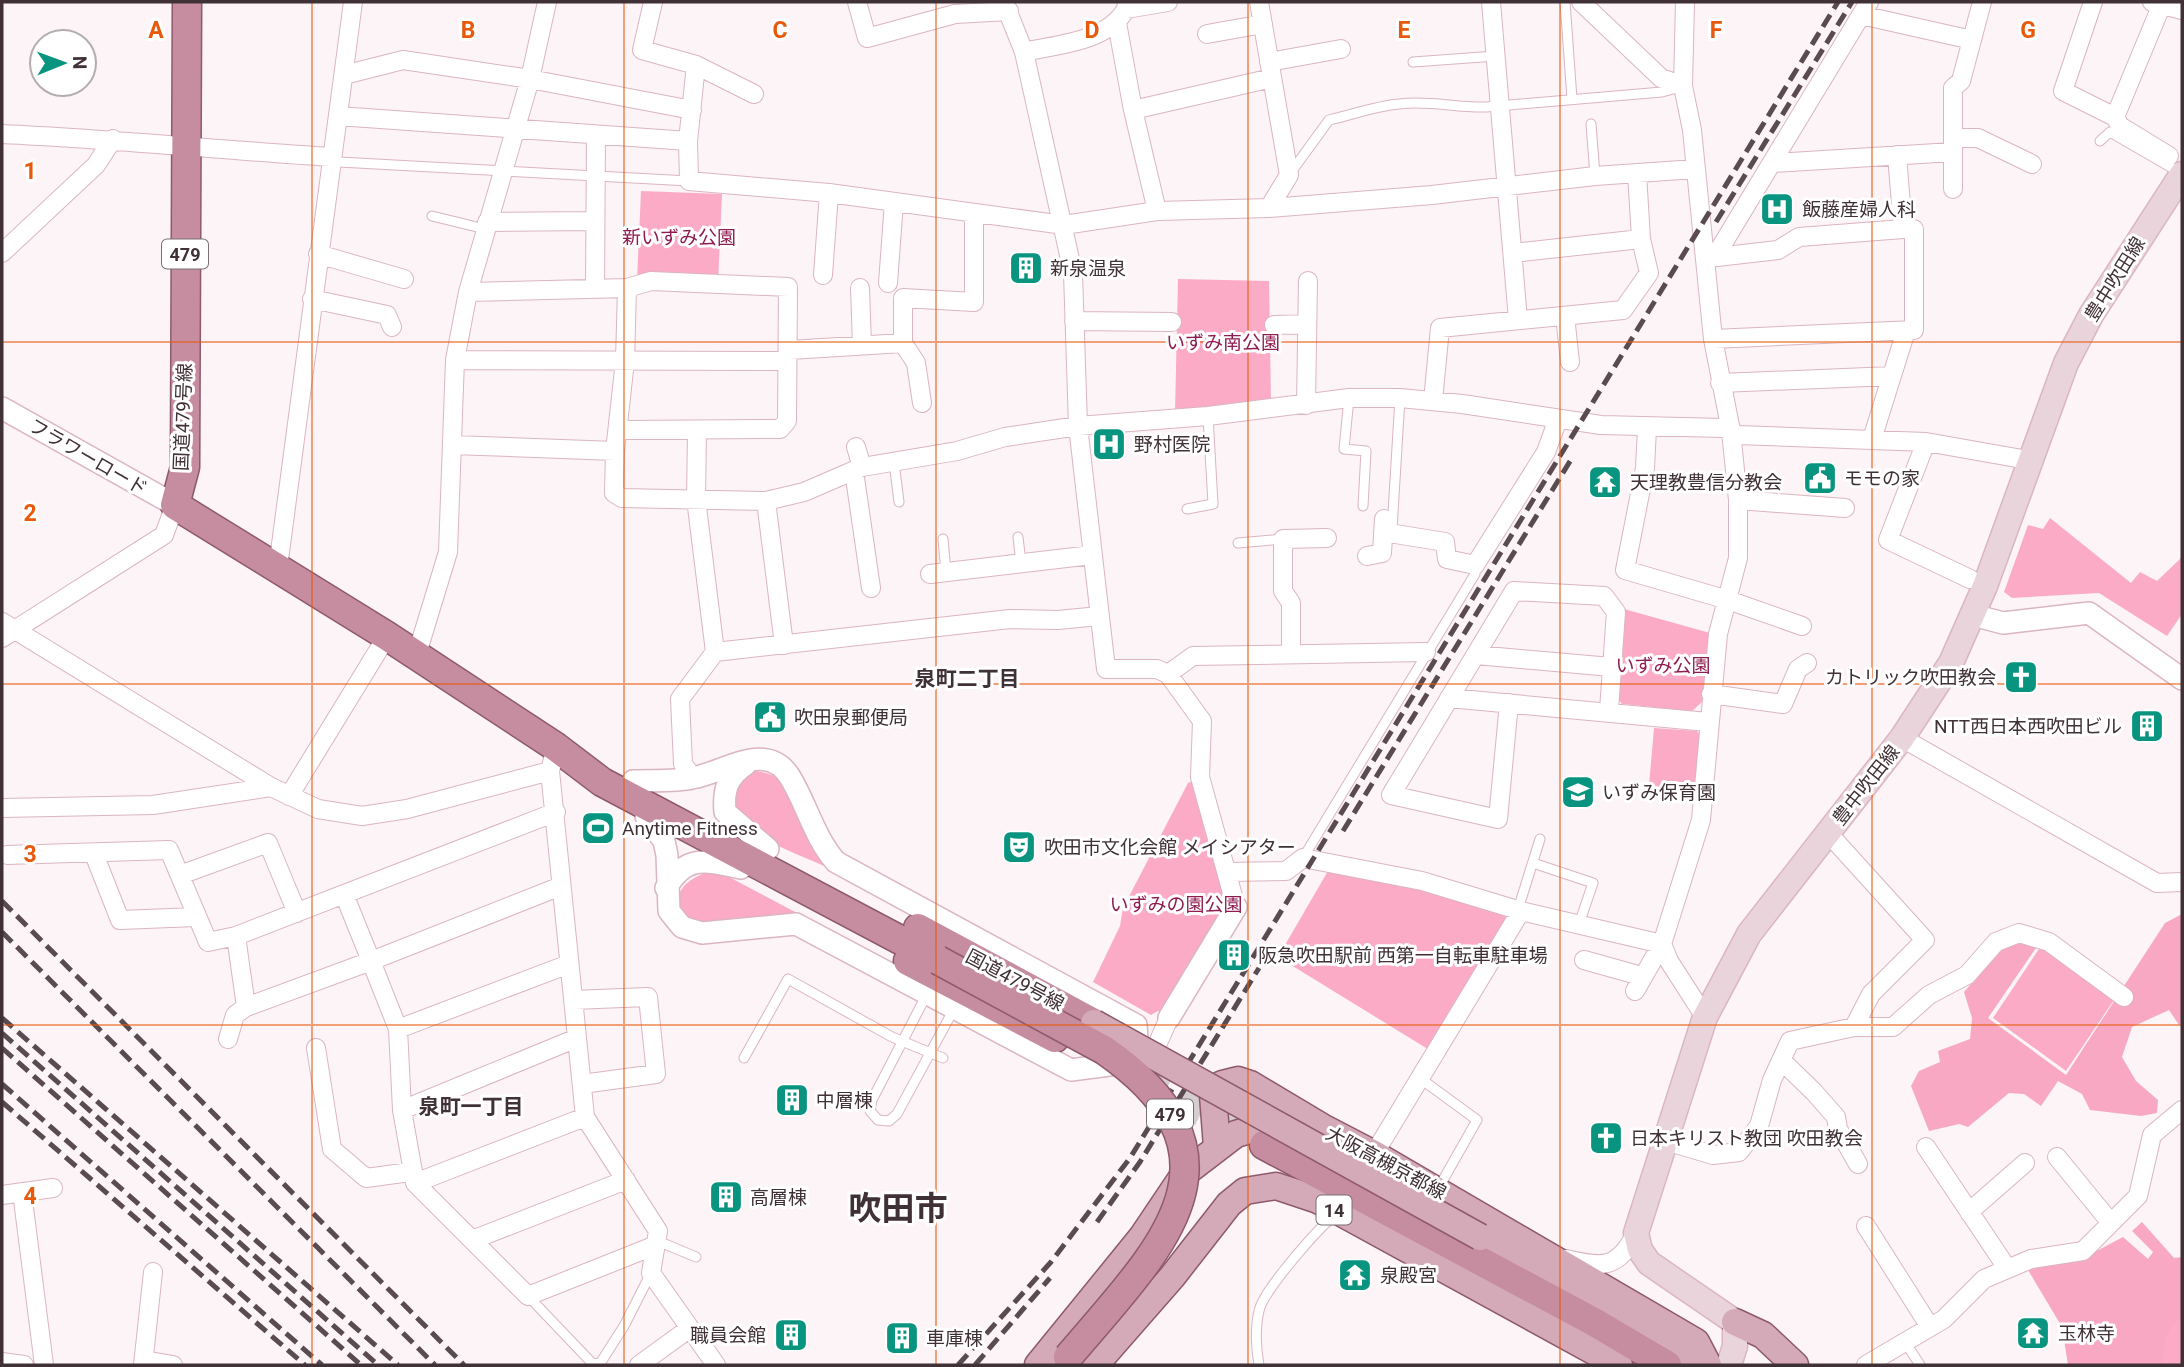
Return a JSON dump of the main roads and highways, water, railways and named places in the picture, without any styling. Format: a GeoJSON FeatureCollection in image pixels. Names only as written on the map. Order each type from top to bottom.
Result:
{"type":"FeatureCollection","features":[{"type":"Feature","properties":{"kind":"highway","name":"国道479号線"},"geometry":{"type":"LineString","coordinates":[[187,2],[185,467],[175,505],[387,636],[553,759],[942,952],[1094,1023],[1137,1057],[1175,1096],[1189,1121],[1199,1172],[1191,1209],[1171,1250],[1071,1360]]}},
{"type":"Feature","properties":{"kind":"highway","name":"国道479号線"},"geometry":{"type":"LineString","coordinates":[[553,759],[595,760],[768,849],[1104,1050],[1129,1067],[1156,1093],[1176,1125],[1184,1169],[1180,1197],[1170,1226],[1148,1263],[1071,1360]]}},
{"type":"Feature","properties":{"kind":"highway","name":"479"},"geometry":{"type":"LineString","coordinates":[[602,782],[646,816],[947,983],[1089,1056]]}},
{"type":"Feature","properties":{"kind":"highway"},"geometry":{"type":"LineString","coordinates":[[1264,1145],[1582,1315],[1667,1365]]}},
{"type":"Feature","properties":{"kind":"main road","name":"豊中吹田線"},"geometry":{"type":"LineString","coordinates":[[1735,1322],[1649,1263],[1640,1250],[1636,1233],[1705,1017],[1749,934],[1902,738],[1951,663],[1973,615],[2066,363],[2091,315],[2178,168]]}},
{"type":"Feature","properties":{"kind":"main road"},"geometry":{"type":"LineString","coordinates":[[1094,1023],[1480,1237],[1693,1365]]}},
{"type":"Feature","properties":{"kind":"main road"},"geometry":{"type":"LineString","coordinates":[[1217,1147],[1213,1095],[1222,1084],[1238,1080],[1250,1084],[1322,1127]]}},
{"type":"Feature","properties":{"kind":"main road","name":"大阪高槻京都線"},"geometry":{"type":"LineString","coordinates":[[1071,1360],[1092,1302],[1185,1173],[1236,1134],[1266,1125],[1322,1127],[1374,1154],[1553,1256],[1696,1342],[1708,1365]]}},
{"type":"Feature","properties":{"kind":"main road","name":"14"},"geometry":{"type":"LineString","coordinates":[[1038,1365],[1071,1360],[1172,1277],[1229,1204],[1245,1191],[1276,1186],[1318,1200],[1616,1365]]}},
{"type":"Feature","properties":{"kind":"main road"},"geometry":{"type":"LineString","coordinates":[[1729,1365],[1735,1346],[1735,1322],[1763,1335],[1795,1365]]}},
{"type":"Feature","properties":{"kind":"tunnel"},"geometry":{"type":"LineString","coordinates":[[1139,1081],[1234,1129]]}},
{"type":"Feature","properties":{"kind":"railway"},"geometry":{"type":"LineString","coordinates":[[958,1365],[1051,1262],[1130,1158],[1838,2]]}},
{"type":"Feature","properties":{"kind":"railway"},"geometry":{"type":"LineString","coordinates":[[1716,222],[1852,2]]}},
{"type":"Feature","properties":{"kind":"railway"},"geometry":{"type":"LineString","coordinates":[[1343,831],[1572,458]]}},
{"type":"Feature","properties":{"kind":"railway"},"geometry":{"type":"LineString","coordinates":[[2,901],[464,1365]]}},
{"type":"Feature","properties":{"kind":"railway"},"geometry":{"type":"LineString","coordinates":[[2,932],[435,1365]]}},
{"type":"Feature","properties":{"kind":"railway"},"geometry":{"type":"LineString","coordinates":[[1097,1222],[1140,1162],[1259,968]]}},
{"type":"Feature","properties":{"kind":"railway"},"geometry":{"type":"LineString","coordinates":[[2,1018],[398,1365]]}},
{"type":"Feature","properties":{"kind":"railway"},"geometry":{"type":"LineString","coordinates":[[2,1033],[378,1365]]}},
{"type":"Feature","properties":{"kind":"railway"},"geometry":{"type":"LineString","coordinates":[[2,1048],[361,1365]]}},
{"type":"Feature","properties":{"kind":"railway"},"geometry":{"type":"LineString","coordinates":[[2,1084],[322,1365]]}},
{"type":"Feature","properties":{"kind":"railway"},"geometry":{"type":"LineString","coordinates":[[2,1102],[305,1365]]}},
{"type":"Feature","properties":{"kind":"railway"},"geometry":{"type":"LineString","coordinates":[[975,1365],[1050,1278]]}},
{"type":"Feature","properties":{"kind":"place","name":"飯藤産婦人科"},"geometry":{"type":"Point","coordinates":[1777,209]}},
{"type":"Feature","properties":{"kind":"place","name":"新泉温泉"},"geometry":{"type":"Point","coordinates":[1026,268]}},
{"type":"Feature","properties":{"kind":"place","name":"野村医院"},"geometry":{"type":"Point","coordinates":[1109,444]}},
{"type":"Feature","properties":{"kind":"place","name":"モモの家"},"geometry":{"type":"Point","coordinates":[1820,478]}},
{"type":"Feature","properties":{"kind":"place","name":"天理教豊信分教会"},"geometry":{"type":"Point","coordinates":[1605,482]}},
{"type":"Feature","properties":{"kind":"place","name":"カトリック吹田教会"},"geometry":{"type":"Point","coordinates":[2021,677]}},
{"type":"Feature","properties":{"kind":"place","name":"吹田泉郵便局"},"geometry":{"type":"Point","coordinates":[770,717]}},
{"type":"Feature","properties":{"kind":"place","name":"NTT西日本西吹田ビル"},"geometry":{"type":"Point","coordinates":[2147,726]}},
{"type":"Feature","properties":{"kind":"place","name":"いずみ保育園"},"geometry":{"type":"Point","coordinates":[1578,792]}},
{"type":"Feature","properties":{"kind":"place","name":"Anytime Fitness"},"geometry":{"type":"Point","coordinates":[598,828]}},
{"type":"Feature","properties":{"kind":"place","name":"吹田市文化会館 メイシアター"},"geometry":{"type":"Point","coordinates":[1019,847]}},
{"type":"Feature","properties":{"kind":"place","name":"阪急吹田駅前 西第一自転車駐車場"},"geometry":{"type":"Point","coordinates":[1234,955]}},
{"type":"Feature","properties":{"kind":"place","name":"中層棟"},"geometry":{"type":"Point","coordinates":[792,1100]}},
{"type":"Feature","properties":{"kind":"place","name":"日本キリスト教団 吹田教会"},"geometry":{"type":"Point","coordinates":[1606,1138]}},
{"type":"Feature","properties":{"kind":"place","name":"高層棟"},"geometry":{"type":"Point","coordinates":[726,1197]}},
{"type":"Feature","properties":{"kind":"place","name":"泉殿宮"},"geometry":{"type":"Point","coordinates":[1355,1275]}},
{"type":"Feature","properties":{"kind":"place","name":"玉林寺"},"geometry":{"type":"Point","coordinates":[2033,1333]}},
{"type":"Feature","properties":{"kind":"place","name":"職員会館"},"geometry":{"type":"Point","coordinates":[791,1335]}},
{"type":"Feature","properties":{"kind":"place","name":"車庫棟"},"geometry":{"type":"Point","coordinates":[902,1338]}},
{"type":"Feature","properties":{"kind":"district","name":"泉町二丁目"},"geometry":{"type":"Point","coordinates":[967,679]}},
{"type":"Feature","properties":{"kind":"district","name":"泉町一丁目"},"geometry":{"type":"Point","coordinates":[471,1107]}},
{"type":"Feature","properties":{"kind":"district","name":"吹田市"},"geometry":{"type":"Point","coordinates":[898,1208]}},
{"type":"Feature","properties":{"kind":"park label","name":"新いずみ公園"},"geometry":{"type":"Point","coordinates":[679,237]}},
{"type":"Feature","properties":{"kind":"park label","name":"いずみ南公園"},"geometry":{"type":"Point","coordinates":[1223,342]}},
{"type":"Feature","properties":{"kind":"park label","name":"いずみ公園"},"geometry":{"type":"Point","coordinates":[1663,665]}},
{"type":"Feature","properties":{"kind":"park label","name":"いずみの園公園"},"geometry":{"type":"Point","coordinates":[1176,904]}}]}
